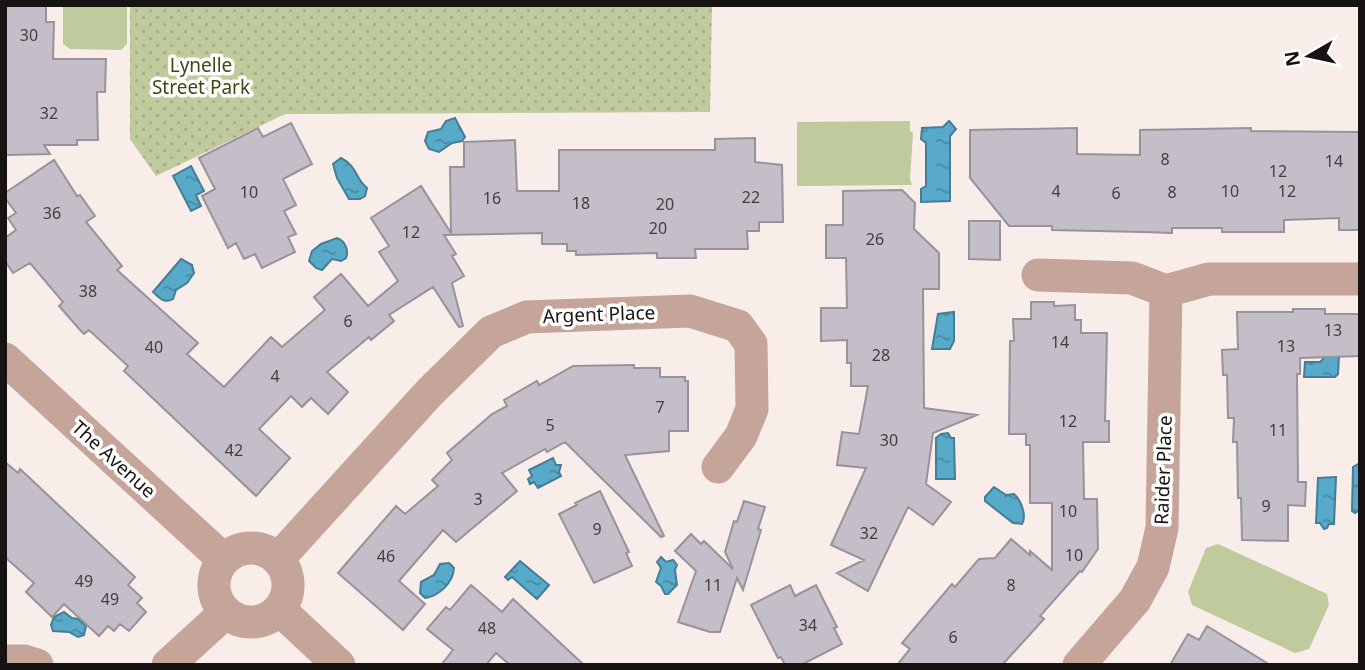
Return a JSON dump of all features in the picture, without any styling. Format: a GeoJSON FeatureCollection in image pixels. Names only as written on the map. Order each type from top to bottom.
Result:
{"type":"FeatureCollection","features":[{"type":"Feature","properties":{"kind":"street"},"geometry":{"type":"LineString","coordinates":[[1038,275],[1132,278],[1166,291],[1209,279],[1360,279]]}},
{"type":"Feature","properties":{"kind":"street","name":"Raider Place"},"geometry":{"type":"LineString","coordinates":[[1079,665],[1135,600],[1153,567],[1163,528],[1166,291]]}},
{"type":"Feature","properties":{"kind":"street","name":"Argent Place"},"geometry":{"type":"LineString","coordinates":[[278,559],[429,393],[492,332],[527,317],[690,311],[738,326],[751,344],[752,409],[741,436],[718,467]]}},
{"type":"Feature","properties":{"kind":"street","name":"The Avenue"},"geometry":{"type":"LineString","coordinates":[[5,359],[223,559]]}},
{"type":"Feature","properties":{"kind":"street"},"geometry":{"type":"LineString","coordinates":[[245,548],[257,548],[278,559],[287,579],[288,590],[279,609],[270,617],[247,622],[226,612],[218,603],[214,592],[214,580],[223,559],[233,551],[245,548]]}},
{"type":"Feature","properties":{"kind":"street"},"geometry":{"type":"LineString","coordinates":[[279,609],[339,665]]}},
{"type":"Feature","properties":{"kind":"street"},"geometry":{"type":"LineString","coordinates":[[169,665],[226,612]]}},
{"type":"Feature","properties":{"kind":"street"},"geometry":{"type":"LineString","coordinates":[[5,661],[24,661],[37,665]]}},
{"type":"Feature","properties":{"kind":"green space"},"geometry":{"type":"Polygon","coordinates":[[[63,5],[127,5],[127,44],[121,50],[70,49],[63,44],[63,5]]]}},
{"type":"Feature","properties":{"kind":"green space","name":"Lynelle Street Park"},"geometry":{"type":"Polygon","coordinates":[[[130,5],[712,5],[710,112],[285,114],[156,176],[130,139],[130,5]]]}},
{"type":"Feature","properties":{"kind":"green space"},"geometry":{"type":"Polygon","coordinates":[[[910,121],[910,131],[913,133],[910,179],[912,185],[797,186],[797,122],[910,121]]]}},
{"type":"Feature","properties":{"kind":"green space"},"geometry":{"type":"Polygon","coordinates":[[[1218,544],[1327,594],[1329,605],[1309,649],[1295,653],[1192,605],[1188,592],[1206,548],[1218,544]]]}},
{"type":"Feature","properties":{"kind":"water"},"geometry":{"type":"Polygon","coordinates":[[[455,118],[465,137],[462,141],[452,143],[439,152],[429,149],[425,141],[428,132],[441,129],[446,121],[455,118]]]}},
{"type":"Feature","properties":{"kind":"water"},"geometry":{"type":"Polygon","coordinates":[[[949,121],[956,129],[950,136],[950,201],[921,202],[921,189],[926,186],[926,143],[921,139],[922,128],[943,127],[949,121]]]}},
{"type":"Feature","properties":{"kind":"water"},"geometry":{"type":"Polygon","coordinates":[[[341,158],[350,165],[367,188],[365,196],[360,199],[349,199],[337,178],[333,164],[341,158]]]}},
{"type":"Feature","properties":{"kind":"water"},"geometry":{"type":"Polygon","coordinates":[[[191,166],[204,191],[196,195],[201,206],[191,211],[173,176],[191,166]]]}},
{"type":"Feature","properties":{"kind":"water"},"geometry":{"type":"Polygon","coordinates":[[[337,238],[346,246],[346,258],[341,261],[332,259],[322,270],[316,268],[309,261],[312,251],[337,238]]]}},
{"type":"Feature","properties":{"kind":"water"},"geometry":{"type":"Polygon","coordinates":[[[181,259],[192,265],[194,273],[187,283],[176,290],[173,299],[162,300],[153,292],[181,259]]]}},
{"type":"Feature","properties":{"kind":"water"},"geometry":{"type":"Polygon","coordinates":[[[954,312],[954,341],[950,349],[932,349],[938,314],[954,312]]]}},
{"type":"Feature","properties":{"kind":"water"},"geometry":{"type":"Polygon","coordinates":[[[1326,356],[1339,356],[1338,374],[1335,377],[1304,377],[1305,362],[1320,362],[1326,356]]]}},
{"type":"Feature","properties":{"kind":"water"},"geometry":{"type":"Polygon","coordinates":[[[948,433],[954,438],[955,479],[936,479],[936,438],[948,433]]]}},
{"type":"Feature","properties":{"kind":"water"},"geometry":{"type":"Polygon","coordinates":[[[553,458],[556,465],[561,465],[561,476],[538,488],[534,482],[530,484],[528,479],[532,476],[529,470],[553,458]]]}},
{"type":"Feature","properties":{"kind":"water"},"geometry":{"type":"Polygon","coordinates":[[[1360,463],[1360,510],[1355,513],[1352,511],[1353,467],[1360,463]]]}},
{"type":"Feature","properties":{"kind":"water"},"geometry":{"type":"Polygon","coordinates":[[[1336,477],[1334,524],[1329,524],[1324,529],[1320,523],[1316,523],[1318,478],[1336,477]]]}},
{"type":"Feature","properties":{"kind":"water"},"geometry":{"type":"Polygon","coordinates":[[[994,487],[1006,495],[1014,494],[1017,497],[1024,513],[1022,524],[1013,523],[985,501],[985,497],[994,487]]]}},
{"type":"Feature","properties":{"kind":"water"},"geometry":{"type":"Polygon","coordinates":[[[661,557],[666,562],[673,560],[677,565],[677,585],[668,594],[665,594],[656,582],[661,568],[657,562],[661,557]]]}},
{"type":"Feature","properties":{"kind":"water"},"geometry":{"type":"Polygon","coordinates":[[[520,561],[549,585],[537,599],[512,577],[508,580],[505,577],[520,561]]]}},
{"type":"Feature","properties":{"kind":"water"},"geometry":{"type":"Polygon","coordinates":[[[449,563],[454,568],[448,584],[435,595],[425,598],[420,593],[421,582],[434,575],[440,564],[449,563]]]}},
{"type":"Feature","properties":{"kind":"water"},"geometry":{"type":"Polygon","coordinates":[[[64,612],[86,626],[84,635],[78,637],[69,632],[53,631],[51,625],[54,617],[64,612]]]}},
{"type":"Feature","properties":{"kind":"building"},"geometry":{"type":"Polygon","coordinates":[[[5,5],[46,5],[46,22],[54,22],[53,59],[106,59],[105,92],[97,92],[98,140],[77,140],[77,145],[44,145],[50,154],[5,155],[5,5]]]}},
{"type":"Feature","properties":{"kind":"building"},"geometry":{"type":"Polygon","coordinates":[[[291,123],[312,164],[283,179],[296,205],[284,211],[296,234],[288,237],[295,252],[262,268],[255,254],[244,259],[236,243],[228,248],[202,196],[215,189],[199,158],[258,128],[263,137],[291,123]]]}},
{"type":"Feature","properties":{"kind":"building"},"geometry":{"type":"Polygon","coordinates":[[[1077,128],[1077,154],[1140,155],[1140,130],[1251,128],[1251,131],[1360,132],[1360,230],[1339,230],[1339,218],[1284,220],[1284,232],[1222,232],[1222,228],[1172,228],[1172,233],[1052,230],[1052,226],[1009,226],[970,178],[970,130],[1077,128]]]}},
{"type":"Feature","properties":{"kind":"building"},"geometry":{"type":"Polygon","coordinates":[[[755,138],[755,162],[782,165],[783,222],[759,222],[759,231],[747,231],[748,249],[695,249],[696,258],[657,258],[657,253],[576,255],[576,251],[567,251],[567,244],[542,244],[542,233],[444,235],[456,254],[452,256],[464,276],[452,283],[463,326],[459,327],[433,287],[389,315],[394,321],[371,340],[369,337],[327,372],[348,392],[328,414],[311,398],[302,407],[291,396],[259,429],[290,458],[256,496],[124,371],[128,366],[89,330],[84,334],[81,331],[59,306],[63,302],[30,263],[13,273],[5,261],[5,238],[16,230],[8,218],[16,213],[5,198],[5,193],[54,160],[77,196],[80,195],[95,216],[86,222],[122,266],[117,270],[198,343],[187,354],[224,387],[271,337],[282,347],[325,310],[314,297],[341,274],[368,306],[398,281],[379,252],[389,246],[371,218],[421,186],[451,233],[450,167],[464,167],[464,142],[515,140],[517,191],[559,191],[559,150],[715,150],[715,139],[755,138]]]}},
{"type":"Feature","properties":{"kind":"building"},"geometry":{"type":"Polygon","coordinates":[[[902,190],[915,203],[914,229],[939,253],[939,289],[923,289],[924,408],[977,415],[933,433],[926,484],[951,502],[933,525],[908,507],[868,591],[837,573],[864,560],[831,545],[866,468],[837,465],[842,432],[859,434],[868,386],[851,386],[847,340],[821,341],[821,308],[847,308],[846,258],[826,258],[826,225],[843,225],[843,191],[902,190]]]}},
{"type":"Feature","properties":{"kind":"building"},"geometry":{"type":"Polygon","coordinates":[[[969,221],[1000,221],[1000,260],[969,259],[969,221]]]}},
{"type":"Feature","properties":{"kind":"building"},"geometry":{"type":"Polygon","coordinates":[[[1031,302],[1054,302],[1054,306],[1075,305],[1075,320],[1081,320],[1081,333],[1107,333],[1105,421],[1109,421],[1109,442],[1083,442],[1084,499],[1097,499],[1098,549],[1082,572],[1080,571],[1040,616],[1044,619],[1002,665],[897,665],[910,649],[902,643],[952,584],[955,587],[979,559],[995,558],[1011,539],[1052,570],[1052,503],[1030,503],[1030,445],[1026,445],[1026,434],[1009,434],[1010,341],[1014,341],[1013,319],[1031,319],[1031,302]]]}},
{"type":"Feature","properties":{"kind":"building"},"geometry":{"type":"Polygon","coordinates":[[[1293,309],[1325,309],[1325,314],[1360,314],[1360,356],[1300,358],[1300,374],[1297,374],[1298,482],[1306,482],[1305,506],[1288,505],[1288,541],[1242,540],[1237,442],[1233,442],[1234,418],[1228,418],[1227,375],[1223,375],[1222,350],[1238,349],[1237,312],[1293,312],[1293,309]]]}},
{"type":"Feature","properties":{"kind":"building"},"geometry":{"type":"Polygon","coordinates":[[[634,365],[634,368],[660,368],[660,377],[685,377],[685,381],[688,381],[688,431],[669,431],[669,451],[625,455],[664,536],[661,537],[565,442],[547,452],[545,449],[502,473],[517,491],[456,542],[443,530],[399,581],[425,604],[403,630],[338,573],[396,506],[405,514],[438,486],[432,480],[452,460],[447,453],[492,414],[507,406],[504,400],[537,381],[539,385],[573,366],[634,365]]]}},
{"type":"Feature","properties":{"kind":"building"},"geometry":{"type":"Polygon","coordinates":[[[5,462],[18,473],[20,469],[135,577],[128,585],[142,598],[137,603],[146,612],[129,631],[120,624],[114,631],[108,626],[99,636],[64,604],[52,617],[26,592],[34,583],[5,557],[5,462]]]}},
{"type":"Feature","properties":{"kind":"building"},"geometry":{"type":"Polygon","coordinates":[[[600,491],[629,552],[626,553],[632,566],[594,583],[559,514],[600,491]]]}},
{"type":"Feature","properties":{"kind":"building"},"geometry":{"type":"Polygon","coordinates":[[[744,501],[765,507],[743,590],[737,578],[720,632],[710,632],[678,622],[696,571],[675,551],[691,534],[701,544],[704,541],[733,569],[725,552],[734,521],[737,522],[744,501]]]}},
{"type":"Feature","properties":{"kind":"building"},"geometry":{"type":"Polygon","coordinates":[[[471,585],[502,612],[513,599],[584,665],[510,665],[496,653],[486,665],[441,665],[453,650],[427,629],[446,607],[450,610],[471,585]]]}},
{"type":"Feature","properties":{"kind":"building"},"geometry":{"type":"Polygon","coordinates":[[[790,585],[795,596],[816,585],[837,627],[834,628],[842,644],[801,665],[785,665],[781,657],[778,658],[751,605],[790,585]]]}},
{"type":"Feature","properties":{"kind":"building"},"geometry":{"type":"Polygon","coordinates":[[[1207,626],[1270,665],[1170,665],[1188,634],[1199,640],[1207,626]]]}}]}
